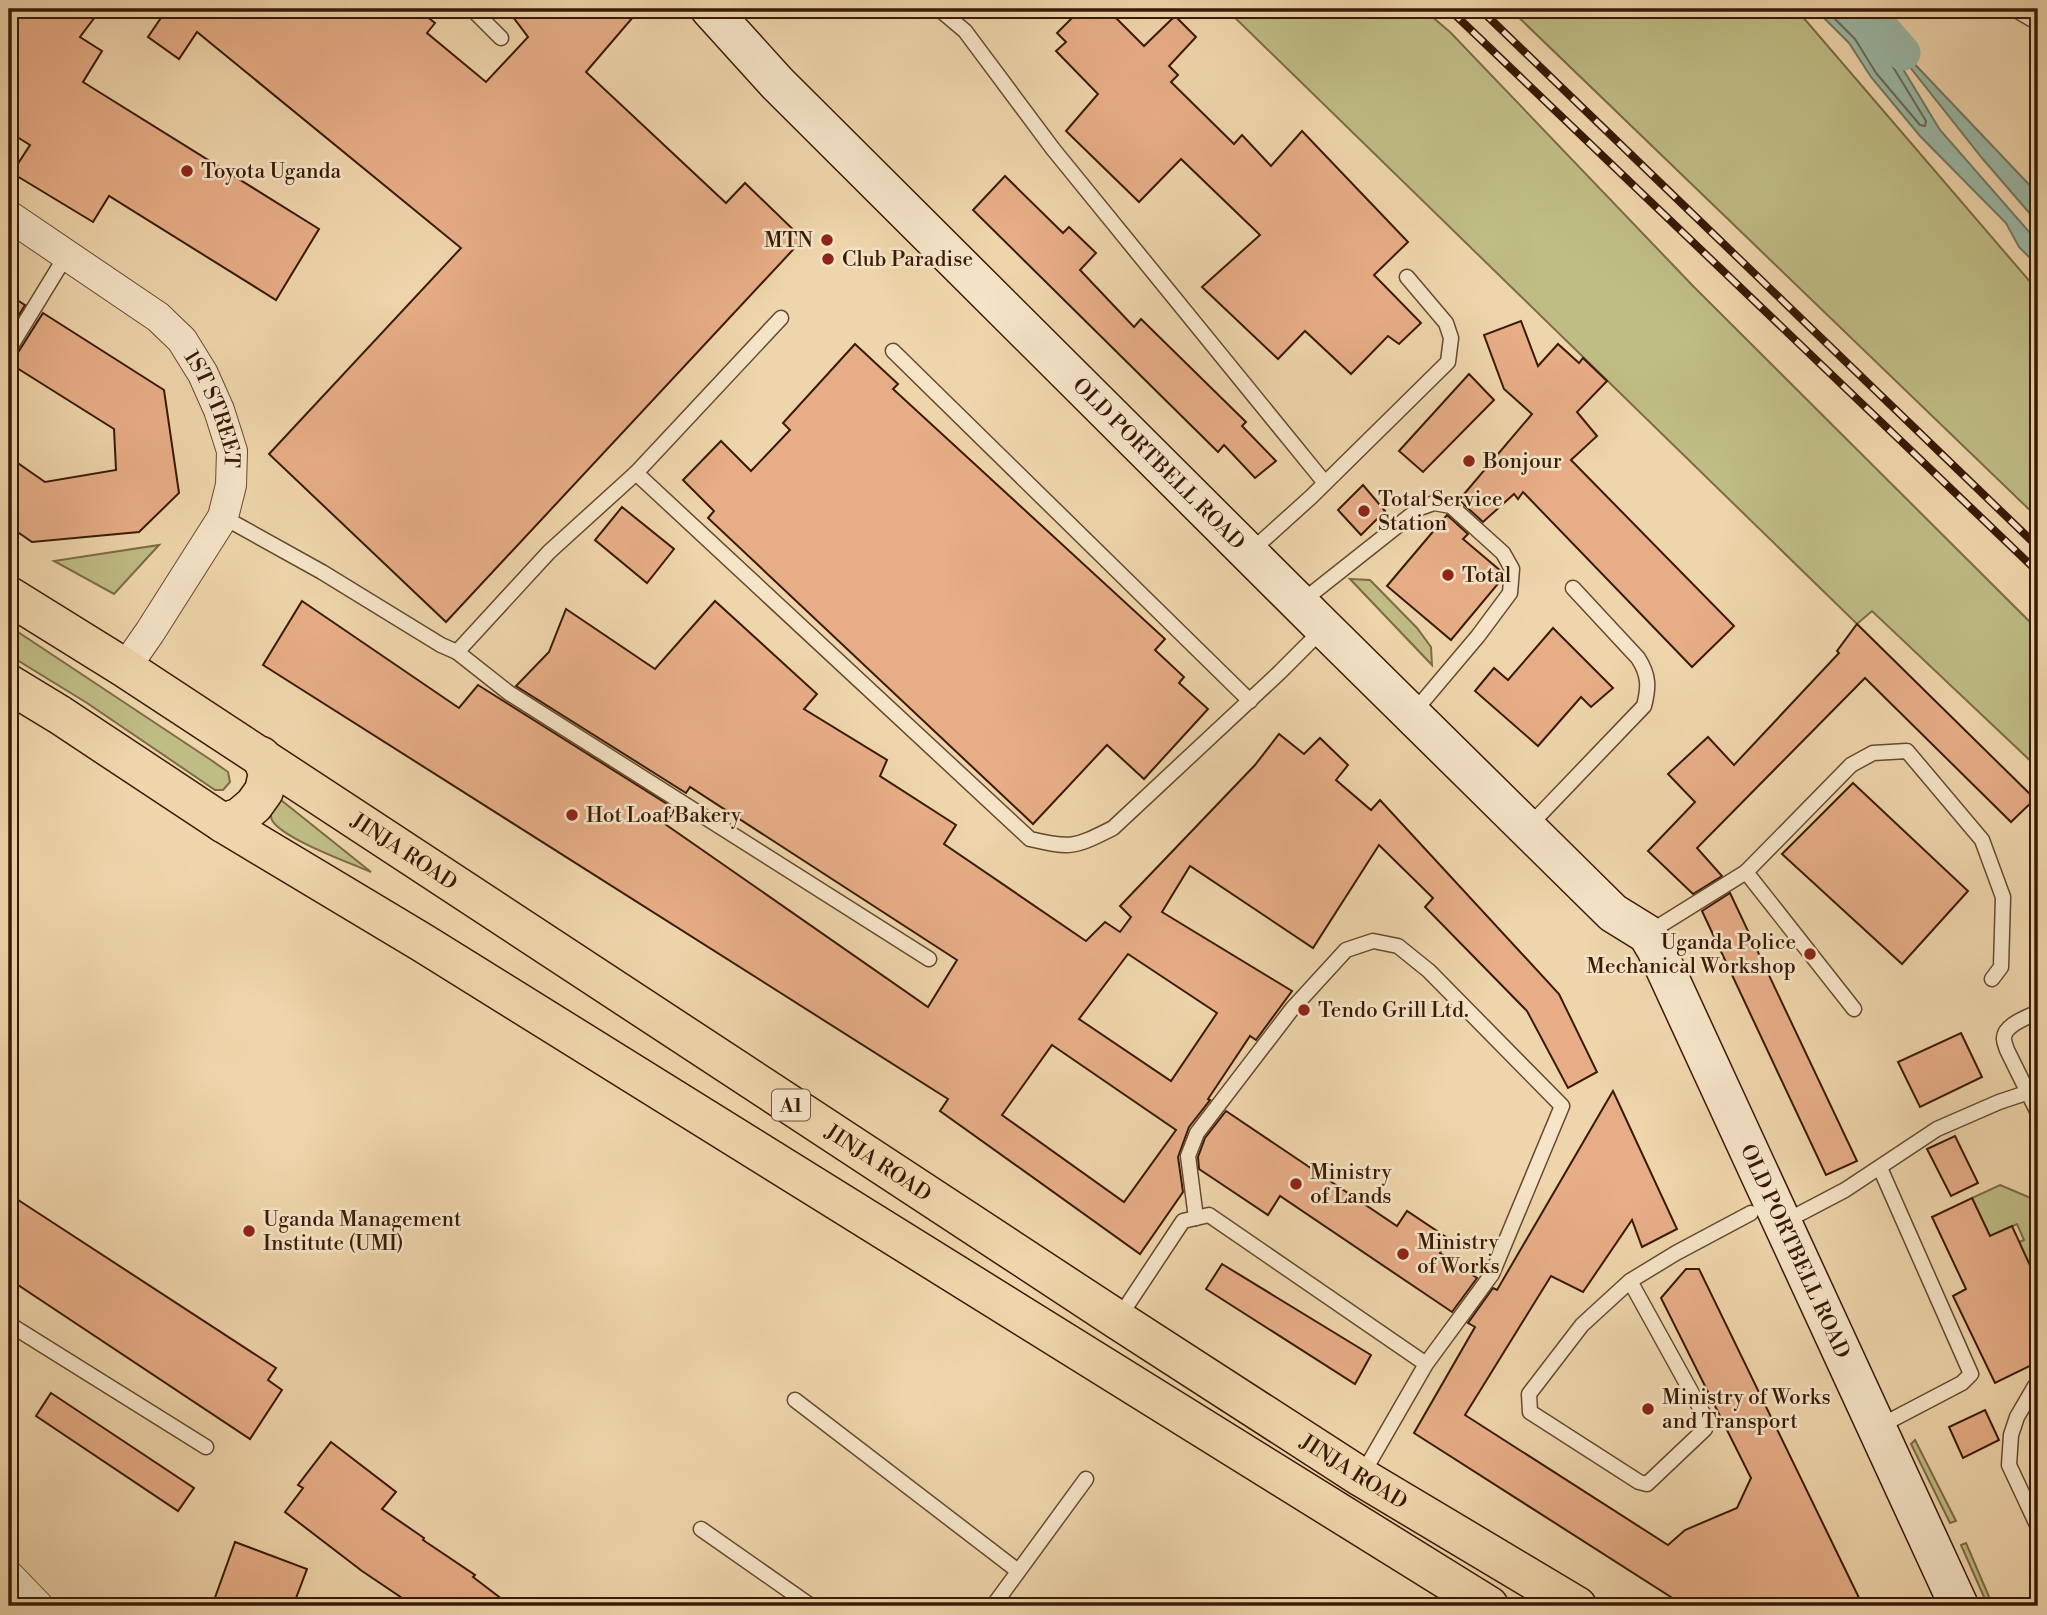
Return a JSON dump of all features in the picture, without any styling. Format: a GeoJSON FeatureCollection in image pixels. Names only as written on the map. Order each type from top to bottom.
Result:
{"type":"FeatureCollection","features":[{"type":"Feature","properties":{"kind":"highway","name":"JINJA ROAD"},"geometry":{"type":"LineString","coordinates":[[9,596],[261,756],[1118,1320],[1362,1477],[1577,1606]]}},
{"type":"Feature","properties":{"kind":"highway","name":"JINJA ROAD"},"geometry":{"type":"LineString","coordinates":[[9,684],[223,823],[423,943],[1489,1606]]}},
{"type":"Feature","properties":{"kind":"highway"},"geometry":{"type":"LineString","coordinates":[[223,823],[240,817],[254,805],[264,791],[268,773],[261,756]]}},
{"type":"Feature","properties":{"kind":"main road","name":"OLD PORTBELL ROAD"},"geometry":{"type":"LineString","coordinates":[[710,9],[778,83],[1248,553],[1613,913],[1647,934],[1656,949],[1767,1218],[1916,1564],[1929,1606]]}},
{"type":"Feature","properties":{"kind":"main road","name":"OLD PORTBELL ROAD"},"geometry":{"type":"LineString","coordinates":[[1613,913],[1672,1047],[1878,1427],[1959,1606]]}},
{"type":"Feature","properties":{"kind":"street","name":"1ST STREET"},"geometry":{"type":"LineString","coordinates":[[9,216],[158,317],[181,340],[203,374],[219,410],[232,451],[231,485],[223,516],[125,668]]}},
{"type":"Feature","properties":{"kind":"street"},"geometry":{"type":"LineString","coordinates":[[9,1576],[38,1606]]}},
{"type":"Feature","properties":{"kind":"lane"},"geometry":{"type":"LineString","coordinates":[[472,9],[501,38]]}},
{"type":"Feature","properties":{"kind":"lane"},"geometry":{"type":"LineString","coordinates":[[939,9],[965,32],[1054,149],[1325,482]]}},
{"type":"Feature","properties":{"kind":"lane"},"geometry":{"type":"LineString","coordinates":[[2014,9],[2038,23]]}},
{"type":"Feature","properties":{"kind":"lane"},"geometry":{"type":"LineString","coordinates":[[9,349],[67,254]]}},
{"type":"Feature","properties":{"kind":"lane"},"geometry":{"type":"LineString","coordinates":[[1248,553],[1448,362],[1451,338],[1446,323],[1407,277]]}},
{"type":"Feature","properties":{"kind":"lane"},"geometry":{"type":"LineString","coordinates":[[457,652],[549,552],[636,474],[781,318]]}},
{"type":"Feature","properties":{"kind":"lane"},"geometry":{"type":"LineString","coordinates":[[892,351],[1250,701]]}},
{"type":"Feature","properties":{"kind":"lane"},"geometry":{"type":"LineString","coordinates":[[636,474],[1030,839],[1061,846],[1083,844],[1113,828],[1250,701],[1312,616],[1420,508],[1434,503],[1451,506],[1503,553],[1512,569],[1510,593],[1479,636],[1412,714]]}},
{"type":"Feature","properties":{"kind":"lane"},"geometry":{"type":"LineString","coordinates":[[223,516],[322,572],[440,645],[457,652],[509,693],[929,959]]}},
{"type":"Feature","properties":{"kind":"lane"},"geometry":{"type":"LineString","coordinates":[[1527,828],[1644,706],[1648,690],[1647,671],[1638,658],[1573,588]]}},
{"type":"Feature","properties":{"kind":"lane"},"geometry":{"type":"LineString","coordinates":[[1647,934],[1746,872],[1850,765],[1873,753],[1907,751],[1982,840],[2003,897],[2001,967],[1993,979]]}},
{"type":"Feature","properties":{"kind":"lane"},"geometry":{"type":"LineString","coordinates":[[1746,872],[1854,1009]]}},
{"type":"Feature","properties":{"kind":"lane"},"geometry":{"type":"LineString","coordinates":[[1196,1217],[1188,1156],[1197,1133],[1292,1009],[1346,950],[1373,941],[1398,946],[1429,971],[1562,1106],[1492,1274],[1426,1364],[1362,1477]]}},
{"type":"Feature","properties":{"kind":"lane"},"geometry":{"type":"LineString","coordinates":[[2038,1012],[2010,1027],[2004,1034],[2007,1050],[2038,1113]]}},
{"type":"Feature","properties":{"kind":"lane"},"geometry":{"type":"LineString","coordinates":[[1630,1281],[1704,1415],[1705,1423],[1705,1429],[1647,1484],[1639,1482],[1530,1412],[1529,1394],[1582,1325],[1630,1281],[1676,1253],[1845,1190],[1937,1129],[2029,1092]]}},
{"type":"Feature","properties":{"kind":"lane"},"geometry":{"type":"LineString","coordinates":[[1878,1427],[1962,1383],[1971,1374],[1880,1168]]}},
{"type":"Feature","properties":{"kind":"lane"},"geometry":{"type":"LineString","coordinates":[[1118,1320],[1183,1221],[1209,1215],[1426,1364]]}},
{"type":"Feature","properties":{"kind":"lane"},"geometry":{"type":"LineString","coordinates":[[9,1324],[206,1447]]}},
{"type":"Feature","properties":{"kind":"lane"},"geometry":{"type":"LineString","coordinates":[[2038,1385],[2017,1417],[2011,1435],[2009,1465],[2038,1527]]}},
{"type":"Feature","properties":{"kind":"lane"},"geometry":{"type":"LineString","coordinates":[[795,1400],[1018,1572]]}},
{"type":"Feature","properties":{"kind":"lane"},"geometry":{"type":"LineString","coordinates":[[993,1606],[1086,1479]]}},
{"type":"Feature","properties":{"kind":"lane"},"geometry":{"type":"LineString","coordinates":[[701,1529],[811,1606]]}},
{"type":"Feature","properties":{"kind":"shaded area"},"geometry":{"type":"Polygon","coordinates":[[[1226,9],[1423,9],[1450,32],[1694,287],[2038,630],[2038,768],[1872,611],[1857,624],[1226,9]]]}},
{"type":"Feature","properties":{"kind":"shaded area"},"geometry":{"type":"Polygon","coordinates":[[[1510,9],[1796,9],[2038,291],[2038,518],[1510,9]]]}},
{"type":"Feature","properties":{"kind":"shaded area"},"geometry":{"type":"Polygon","coordinates":[[[159,545],[114,594],[54,561],[159,545]]]}},
{"type":"Feature","properties":{"kind":"shaded area"},"geometry":{"type":"Polygon","coordinates":[[[1350,579],[1370,580],[1417,628],[1431,647],[1432,665],[1350,579]]]}},
{"type":"Feature","properties":{"kind":"shaded area"},"geometry":{"type":"Polygon","coordinates":[[[9,626],[228,772],[230,782],[223,790],[215,790],[87,703],[9,655],[9,626]]]}},
{"type":"Feature","properties":{"kind":"shaded area"},"geometry":{"type":"Polygon","coordinates":[[[281,800],[371,872],[317,849],[278,827],[271,814],[273,804],[281,800]]]}},
{"type":"Feature","properties":{"kind":"shaded area"},"geometry":{"type":"Polygon","coordinates":[[[2000,1185],[2038,1201],[2038,1283],[2034,1275],[2002,1250],[2024,1240],[2017,1224],[1990,1236],[1972,1198],[2000,1185]]]}},
{"type":"Feature","properties":{"kind":"shaded area"},"geometry":{"type":"Polygon","coordinates":[[[1915,1440],[1956,1521],[1950,1523],[1911,1444],[1915,1440]]]}},
{"type":"Feature","properties":{"kind":"shaded area"},"geometry":{"type":"Polygon","coordinates":[[[1966,1543],[1993,1606],[1988,1606],[1961,1545],[1966,1543]]]}},
{"type":"Feature","properties":{"kind":"water"},"geometry":{"type":"Polygon","coordinates":[[[1815,9],[1848,9],[1870,17],[2038,194],[2038,223],[1982,158],[1875,23],[1940,130],[2038,242],[2038,266],[2019,247],[2006,223],[1920,136],[1871,77],[1849,43],[1815,9]]]}},
{"type":"Feature","properties":{"kind":"building"},"geometry":{"type":"Polygon","coordinates":[[[9,9],[101,9],[80,37],[102,51],[83,82],[319,229],[276,300],[109,196],[93,222],[12,173],[30,145],[9,132],[9,9]]]}},
{"type":"Feature","properties":{"kind":"building"},"geometry":{"type":"Polygon","coordinates":[[[167,9],[417,9],[435,23],[427,33],[486,82],[528,37],[507,9],[640,9],[586,72],[726,203],[745,183],[803,239],[446,622],[269,454],[461,248],[197,32],[179,59],[148,37],[167,9]]]}},
{"type":"Feature","properties":{"kind":"building"},"geometry":{"type":"Polygon","coordinates":[[[1081,9],[1107,9],[1144,46],[1175,16],[1196,37],[1169,66],[1178,75],[1171,82],[1234,144],[1242,135],[1271,166],[1302,131],[1408,242],[1374,275],[1421,323],[1399,344],[1388,336],[1351,374],[1305,331],[1278,359],[1202,287],[1260,235],[1181,159],[1139,202],[1066,131],[1098,94],[1056,51],[1066,42],[1057,33],[1081,9]]]}},
{"type":"Feature","properties":{"kind":"building"},"geometry":{"type":"Polygon","coordinates":[[[1005,176],[1063,233],[1069,227],[1096,253],[1080,270],[1134,327],[1141,319],[1246,422],[1242,426],[1276,461],[1255,478],[1224,445],[1218,452],[973,210],[1005,176]]]}},
{"type":"Feature","properties":{"kind":"building"},"geometry":{"type":"Polygon","coordinates":[[[9,295],[25,305],[9,331],[9,295]]]}},
{"type":"Feature","properties":{"kind":"building"},"geometry":{"type":"Polygon","coordinates":[[[43,313],[164,390],[179,493],[139,532],[32,542],[9,526],[9,457],[45,482],[116,470],[114,429],[9,363],[9,359],[17,354],[43,313]]]}},
{"type":"Feature","properties":{"kind":"building"},"geometry":{"type":"Polygon","coordinates":[[[1521,321],[1538,366],[1558,344],[1579,363],[1583,358],[1607,381],[1577,412],[1597,436],[1571,460],[1734,626],[1692,667],[1523,492],[1518,499],[1514,494],[1483,522],[1459,500],[1532,414],[1504,389],[1484,335],[1521,321]]]}},
{"type":"Feature","properties":{"kind":"building"},"geometry":{"type":"Polygon","coordinates":[[[855,344],[898,384],[893,389],[1165,639],[1155,650],[1184,677],[1179,683],[1208,709],[1144,779],[1107,745],[1033,824],[708,518],[714,511],[683,480],[721,441],[751,471],[790,430],[783,423],[855,344]]]}},
{"type":"Feature","properties":{"kind":"building"},"geometry":{"type":"Polygon","coordinates":[[[1469,374],[1494,400],[1423,472],[1399,451],[1469,374]]]}},
{"type":"Feature","properties":{"kind":"building"},"geometry":{"type":"Polygon","coordinates":[[[1363,485],[1385,511],[1361,535],[1338,510],[1363,485]]]}},
{"type":"Feature","properties":{"kind":"building"},"geometry":{"type":"Polygon","coordinates":[[[622,507],[674,549],[647,583],[595,540],[622,507]]]}},
{"type":"Feature","properties":{"kind":"building"},"geometry":{"type":"Polygon","coordinates":[[[1447,515],[1468,534],[1463,539],[1502,572],[1502,579],[1451,640],[1387,586],[1447,515]]]}},
{"type":"Feature","properties":{"kind":"building"},"geometry":{"type":"Polygon","coordinates":[[[302,601],[459,708],[478,685],[675,809],[665,824],[928,1007],[957,960],[690,787],[686,793],[516,686],[549,652],[566,609],[655,669],[715,601],[817,694],[804,709],[887,760],[880,776],[956,825],[944,844],[1086,941],[1105,922],[1120,932],[1131,917],[1120,906],[1255,765],[1279,734],[1304,754],[1320,738],[1348,765],[1336,780],[1371,810],[1380,800],[1559,994],[1597,1072],[1568,1088],[1527,1011],[1425,907],[1433,898],[1379,845],[1313,948],[1190,866],[1162,912],[1292,991],[1256,1040],[1250,1036],[1208,1099],[1210,1100],[1189,1127],[1178,1157],[1183,1192],[1140,1254],[940,1111],[948,1099],[263,665],[302,601]],[[1128,954],[1079,1019],[1171,1081],[1217,1013],[1128,954]],[[1052,1045],[1002,1115],[1124,1202],[1176,1130],[1052,1045]]]}},
{"type":"Feature","properties":{"kind":"building"},"geometry":{"type":"Polygon","coordinates":[[[1857,624],[2035,799],[2011,822],[1865,678],[1697,848],[1722,876],[1693,894],[1648,851],[1695,802],[1668,774],[1708,737],[1734,765],[1839,653],[1837,651],[1857,624]]]}},
{"type":"Feature","properties":{"kind":"building"},"geometry":{"type":"Polygon","coordinates":[[[1553,628],[1613,688],[1591,707],[1581,697],[1538,746],[1475,691],[1494,668],[1508,680],[1553,628]]]}},
{"type":"Feature","properties":{"kind":"building"},"geometry":{"type":"Polygon","coordinates":[[[1853,783],[1968,891],[1902,964],[1782,854],[1853,783]]]}},
{"type":"Feature","properties":{"kind":"building"},"geometry":{"type":"Polygon","coordinates":[[[1730,893],[1857,1161],[1826,1175],[1702,911],[1730,893]]]}},
{"type":"Feature","properties":{"kind":"building"},"geometry":{"type":"Polygon","coordinates":[[[1961,1033],[1982,1077],[1920,1107],[1898,1062],[1961,1033]]]}},
{"type":"Feature","properties":{"kind":"building"},"geometry":{"type":"Polygon","coordinates":[[[1613,1091],[1677,1229],[1642,1247],[1632,1220],[1583,1292],[1551,1276],[1465,1415],[1668,1545],[1685,1530],[1737,1508],[1751,1478],[1661,1298],[1686,1269],[1699,1269],[1863,1606],[1685,1606],[1414,1433],[1475,1327],[1468,1323],[1493,1288],[1497,1290],[1613,1091]]]}},
{"type":"Feature","properties":{"kind":"building"},"geometry":{"type":"Polygon","coordinates":[[[1226,1111],[1397,1226],[1407,1211],[1449,1239],[1440,1253],[1477,1278],[1452,1312],[1280,1196],[1268,1215],[1199,1169],[1198,1157],[1205,1138],[1226,1111]]]}},
{"type":"Feature","properties":{"kind":"building"},"geometry":{"type":"Polygon","coordinates":[[[1955,1136],[1978,1183],[1951,1196],[1927,1149],[1955,1136]]]}},
{"type":"Feature","properties":{"kind":"building"},"geometry":{"type":"Polygon","coordinates":[[[9,1194],[276,1368],[268,1380],[282,1390],[250,1439],[9,1279],[9,1194]]]}},
{"type":"Feature","properties":{"kind":"building"},"geometry":{"type":"Polygon","coordinates":[[[1972,1198],[1990,1236],[2012,1226],[2038,1283],[2038,1362],[1995,1383],[1953,1296],[1966,1289],[1932,1217],[1972,1198]]]}},
{"type":"Feature","properties":{"kind":"building"},"geometry":{"type":"Polygon","coordinates":[[[1222,1264],[1371,1355],[1355,1384],[1206,1289],[1222,1264]]]}},
{"type":"Feature","properties":{"kind":"building"},"geometry":{"type":"Polygon","coordinates":[[[51,1393],[194,1488],[178,1511],[36,1416],[51,1393]]]}},
{"type":"Feature","properties":{"kind":"building"},"geometry":{"type":"Polygon","coordinates":[[[1985,1410],[1999,1440],[1963,1458],[1949,1427],[1985,1410]]]}},
{"type":"Feature","properties":{"kind":"building"},"geometry":{"type":"Polygon","coordinates":[[[331,1442],[396,1492],[382,1509],[475,1575],[473,1577],[511,1606],[414,1606],[362,1571],[285,1512],[303,1488],[298,1485],[331,1442]]]}},
{"type":"Feature","properties":{"kind":"building"},"geometry":{"type":"Polygon","coordinates":[[[235,1542],[307,1569],[293,1606],[212,1606],[235,1542]]]}},
{"type":"Feature","properties":{"kind":"waterway"},"geometry":{"type":"LineString","coordinates":[[1865,9],[1903,53]]}},
{"type":"Feature","properties":{"kind":"railway"},"geometry":{"type":"LineString","coordinates":[[1449,9],[2038,572]]}},
{"type":"Feature","properties":{"kind":"railway"},"geometry":{"type":"LineString","coordinates":[[1480,9],[2038,547]]}},
{"type":"Feature","properties":{"kind":"place","name":"Toyota Uganda"},"geometry":{"type":"Point","coordinates":[187,171]}},
{"type":"Feature","properties":{"kind":"place","name":"MTN"},"geometry":{"type":"Point","coordinates":[827,240]}},
{"type":"Feature","properties":{"kind":"place","name":"Club Paradise"},"geometry":{"type":"Point","coordinates":[828,259]}},
{"type":"Feature","properties":{"kind":"place","name":"Bonjour"},"geometry":{"type":"Point","coordinates":[1469,461]}},
{"type":"Feature","properties":{"kind":"place","name":"Total Service Station"},"geometry":{"type":"Point","coordinates":[1364,511]}},
{"type":"Feature","properties":{"kind":"place","name":"Total"},"geometry":{"type":"Point","coordinates":[1448,575]}},
{"type":"Feature","properties":{"kind":"place","name":"Hot Loaf Bakery"},"geometry":{"type":"Point","coordinates":[572,815]}},
{"type":"Feature","properties":{"kind":"place","name":"Uganda Police Mechanical Workshop"},"geometry":{"type":"Point","coordinates":[1810,954]}},
{"type":"Feature","properties":{"kind":"place","name":"Tendo Grill Ltd."},"geometry":{"type":"Point","coordinates":[1304,1010]}},
{"type":"Feature","properties":{"kind":"place","name":"Ministry of Lands"},"geometry":{"type":"Point","coordinates":[1296,1184]}},
{"type":"Feature","properties":{"kind":"place","name":"Uganda Management Institute (UMI)"},"geometry":{"type":"Point","coordinates":[249,1231]}},
{"type":"Feature","properties":{"kind":"place","name":"Ministry of Works"},"geometry":{"type":"Point","coordinates":[1403,1254]}},
{"type":"Feature","properties":{"kind":"place","name":"Ministry of Works and Transport"},"geometry":{"type":"Point","coordinates":[1648,1409]}}]}
